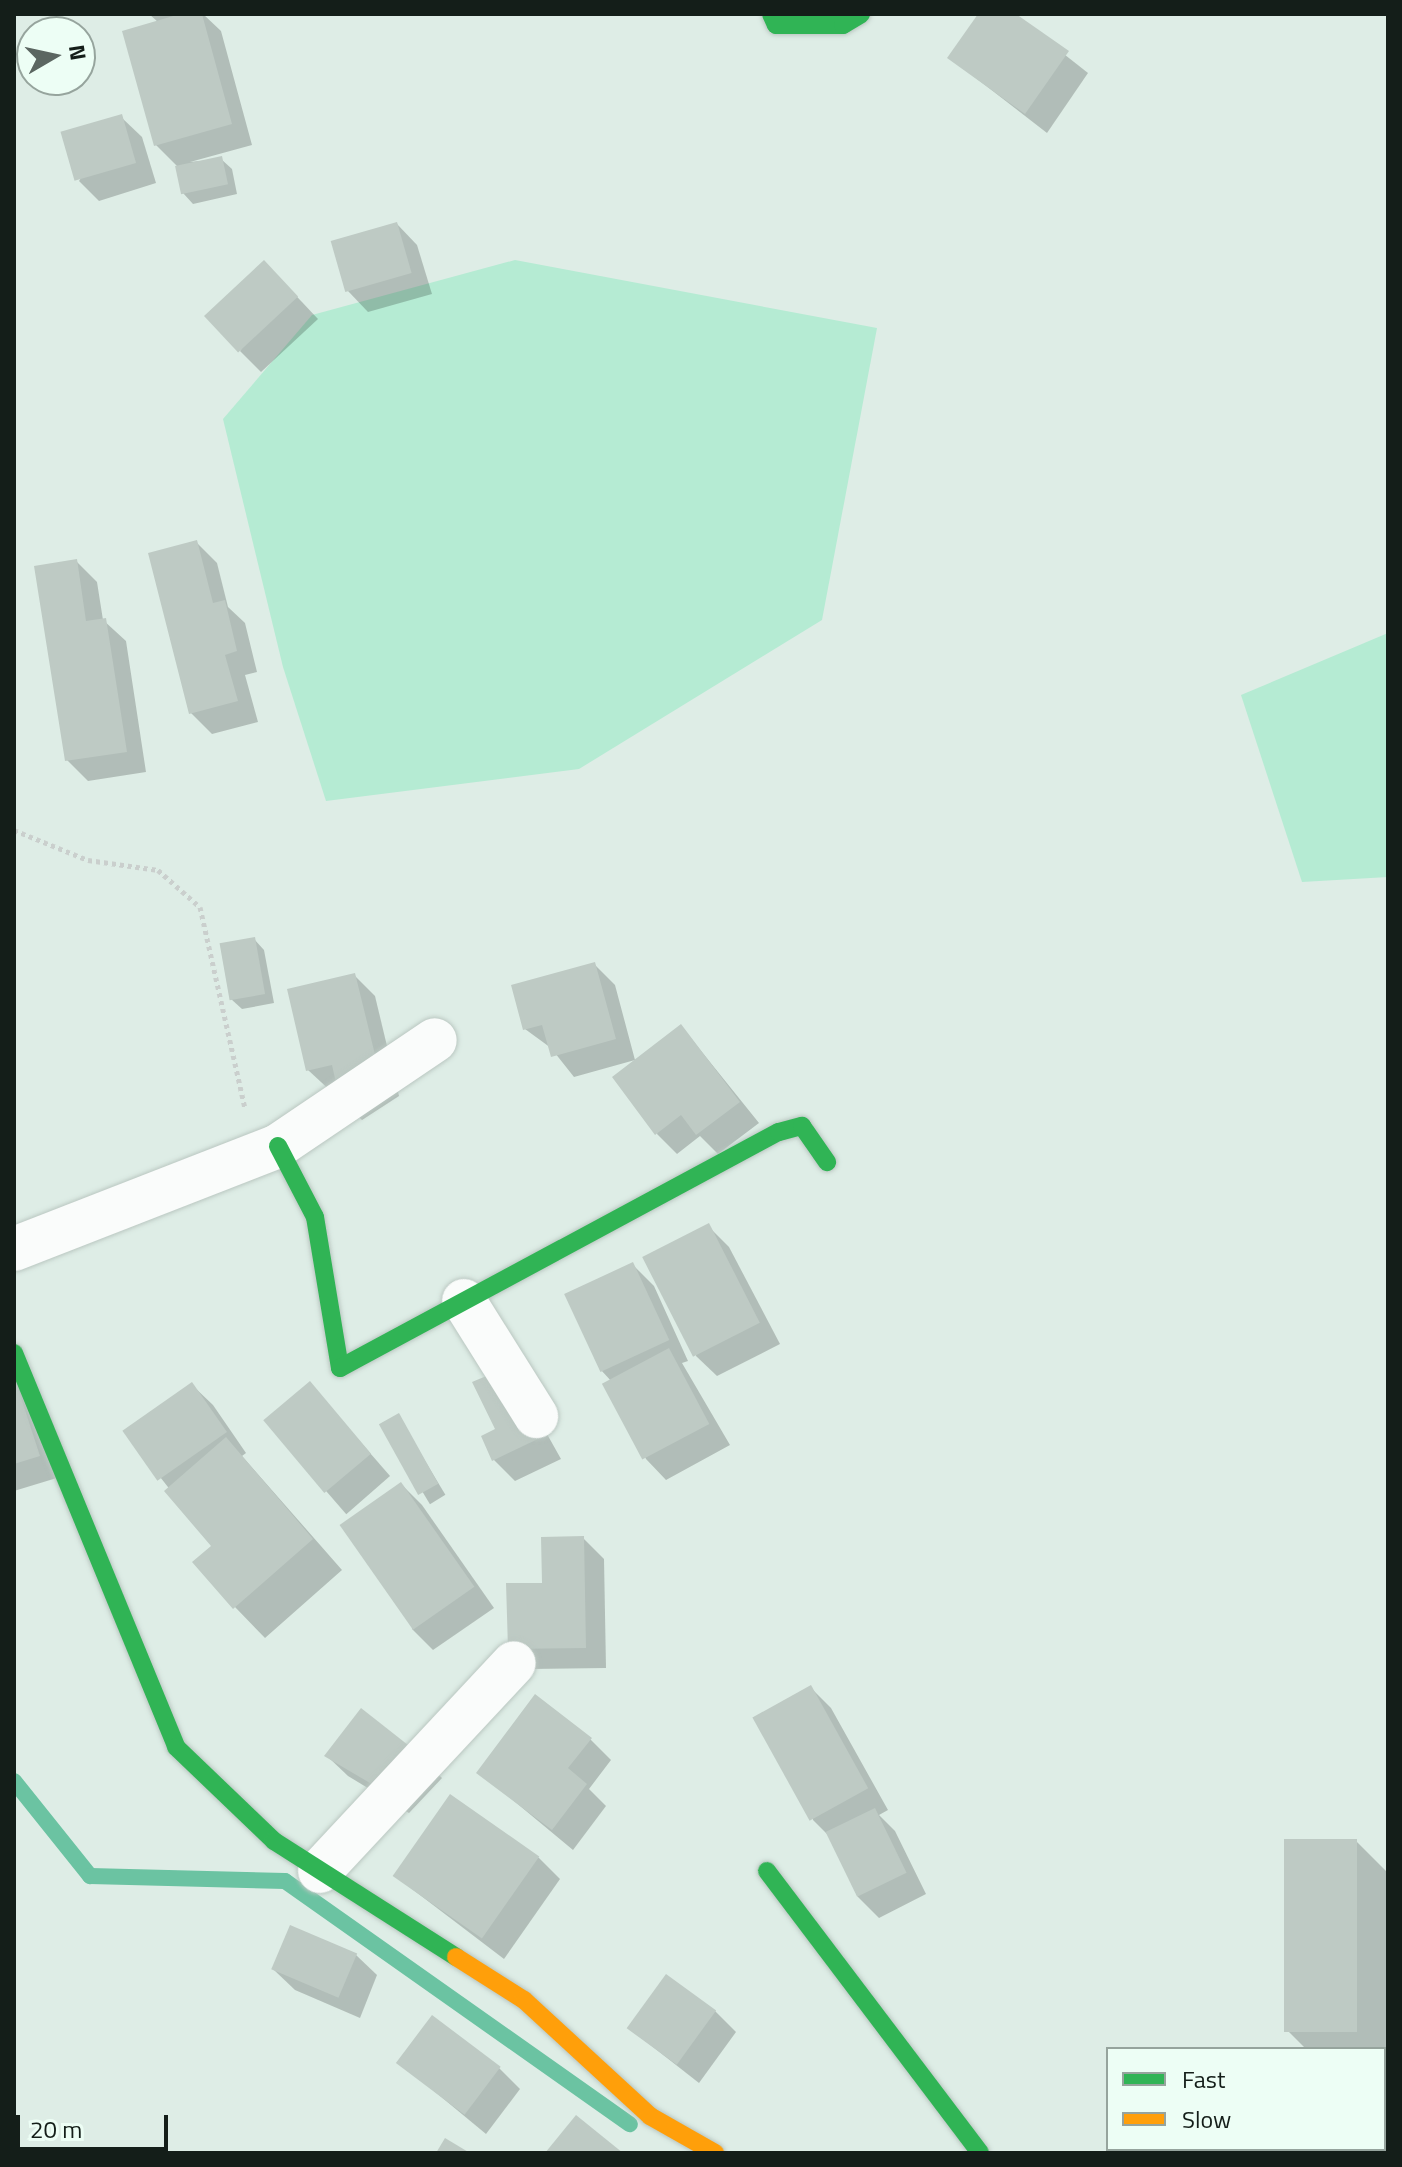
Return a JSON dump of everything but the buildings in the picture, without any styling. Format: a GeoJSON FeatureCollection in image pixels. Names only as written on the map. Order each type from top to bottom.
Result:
{"type":"FeatureCollection","features":[{"type":"Feature","properties":{"kind":"street"},"geometry":{"type":"LineString","coordinates":[[771,14],[776,25],[843,25],[861,14]]}},
{"type":"Feature","properties":{"kind":"street"},"geometry":{"type":"LineString","coordinates":[[14,1249],[278,1146],[435,1040]]}},
{"type":"Feature","properties":{"kind":"street"},"geometry":{"type":"LineString","coordinates":[[278,1146],[315,1217],[340,1368],[779,1132],[802,1126],[827,1162]]}},
{"type":"Feature","properties":{"kind":"street"},"geometry":{"type":"LineString","coordinates":[[464,1301],[536,1416]]}},
{"type":"Feature","properties":{"kind":"street"},"geometry":{"type":"LineString","coordinates":[[14,1353],[176,1747],[274,1841],[524,2000],[650,2116],[715,2153]]}},
{"type":"Feature","properties":{"kind":"street"},"geometry":{"type":"LineString","coordinates":[[320,1871],[514,1663]]}},
{"type":"Feature","properties":{"kind":"street"},"geometry":{"type":"LineString","coordinates":[[767,1871],[980,2153]]}},
{"type":"Feature","properties":{"kind":"path"},"geometry":{"type":"LineString","coordinates":[[14,830],[88,860],[158,870],[200,907],[251,1138],[278,1146]]}},
{"type":"Feature","properties":{"kind":"green space"},"geometry":{"type":"Polygon","coordinates":[[[515,260],[877,328],[822,620],[579,769],[326,801],[283,667],[223,419],[312,315],[515,260]]]}},
{"type":"Feature","properties":{"kind":"green space"},"geometry":{"type":"Polygon","coordinates":[[[1388,633],[1388,877],[1302,882],[1241,695],[1388,633]]]}},
{"type":"Feature","properties":{"kind":"waterway"},"geometry":{"type":"LineString","coordinates":[[14,1781],[90,1876],[285,1881],[630,2124]]}},
{"type":"Feature","properties":{"kind":"traffic: fast"},"geometry":{"type":"LineString","coordinates":[[771,14],[776,25],[843,25],[861,14]]}},
{"type":"Feature","properties":{"kind":"traffic: fast"},"geometry":{"type":"LineString","coordinates":[[278,1146],[315,1217],[340,1368],[779,1132],[802,1126],[827,1162]]}},
{"type":"Feature","properties":{"kind":"traffic: fast"},"geometry":{"type":"LineString","coordinates":[[14,1353],[176,1747],[274,1841],[456,1957]]}},
{"type":"Feature","properties":{"kind":"traffic: fast"},"geometry":{"type":"LineString","coordinates":[[767,1871],[980,2153]]}},
{"type":"Feature","properties":{"kind":"traffic: slow"},"geometry":{"type":"LineString","coordinates":[[456,1957],[524,2000],[650,2116],[715,2153]]}}]}
